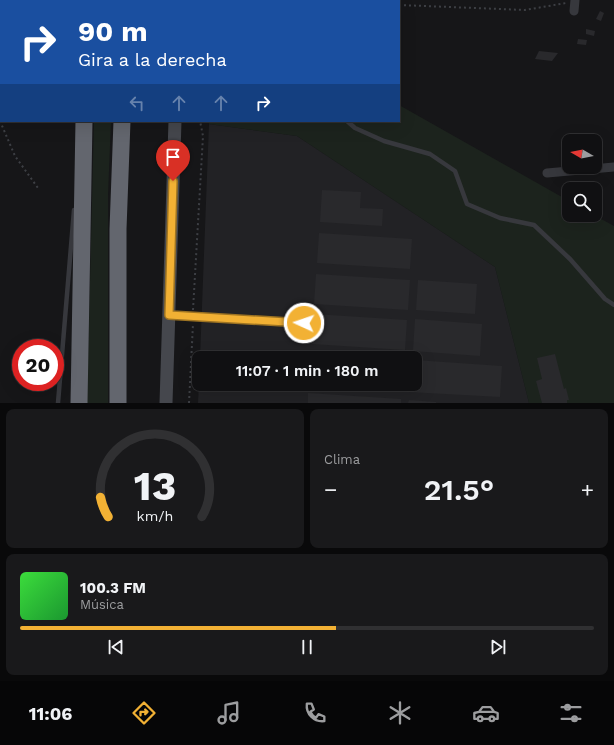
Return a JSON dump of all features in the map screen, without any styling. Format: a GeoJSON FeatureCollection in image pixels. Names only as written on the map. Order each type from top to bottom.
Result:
{"type":"FeatureCollection","features":[{"type":"Feature","properties":{"kind":"highway"},"geometry":{"type":"LineString","coordinates":[[78,403],[83,122]]}},
{"type":"Feature","properties":{"kind":"highway"},"geometry":{"type":"LineString","coordinates":[[118,403],[118,229],[122,122]]}},
{"type":"Feature","properties":{"kind":"main road"},"geometry":{"type":"LineString","coordinates":[[166,403],[175,122]]}},
{"type":"Feature","properties":{"kind":"street"},"geometry":{"type":"LineString","coordinates":[[547,173],[614,167]]}},
{"type":"Feature","properties":{"kind":"lane"},"geometry":{"type":"LineString","coordinates":[[77,176],[83,122]]}},
{"type":"Feature","properties":{"kind":"lane"},"geometry":{"type":"LineString","coordinates":[[348,122],[355,128],[384,141],[430,154],[455,171],[467,204],[500,218],[534,225],[570,259],[604,299],[614,306]]}},
{"type":"Feature","properties":{"kind":"lane"},"geometry":{"type":"LineString","coordinates":[[58,403],[75,207]]}},
{"type":"Feature","properties":{"kind":"lane"},"geometry":{"type":"LineString","coordinates":[[169,315],[193,318],[304,323]]}},
{"type":"Feature","properties":{"kind":"path"},"geometry":{"type":"LineString","coordinates":[[400,4],[525,10],[574,4]]}},
{"type":"Feature","properties":{"kind":"path"},"geometry":{"type":"LineString","coordinates":[[0,122],[14,156],[38,188]]}},
{"type":"Feature","properties":{"kind":"path"},"geometry":{"type":"LineString","coordinates":[[189,403],[203,136],[200,122]]}},
{"type":"Feature","properties":{"kind":"shaded area"},"geometry":{"type":"Polygon","coordinates":[[[400,106],[562,197],[562,222],[602,222],[602,219],[614,226],[614,403],[529,403],[495,267],[297,136],[209,124],[209,122],[400,122],[400,106]]]}},
{"type":"Feature","properties":{"kind":"shaded area"},"geometry":{"type":"Polygon","coordinates":[[[94,122],[111,122],[108,195],[108,403],[87,403],[94,122]]]}},
{"type":"Feature","properties":{"kind":"shaded area"},"geometry":{"type":"Polygon","coordinates":[[[209,124],[297,136],[495,267],[529,403],[198,403],[199,391],[422,391],[422,351],[200,351],[209,124]]]}},
{"type":"Feature","properties":{"kind":"building"},"geometry":{"type":"Polygon","coordinates":[[[600,11],[604,13],[601,21],[596,19],[600,11]]]}},
{"type":"Feature","properties":{"kind":"building"},"geometry":{"type":"Polygon","coordinates":[[[586,29],[595,31],[594,36],[586,34],[586,29]]]}},
{"type":"Feature","properties":{"kind":"building"},"geometry":{"type":"Polygon","coordinates":[[[578,39],[587,40],[586,45],[577,44],[578,39]]]}},
{"type":"Feature","properties":{"kind":"building"},"geometry":{"type":"Polygon","coordinates":[[[539,51],[558,53],[552,61],[535,59],[539,51]]]}},
{"type":"Feature","properties":{"kind":"building"},"geometry":{"type":"Polygon","coordinates":[[[322,190],[361,192],[360,208],[383,209],[382,226],[320,222],[322,190]]]}},
{"type":"Feature","properties":{"kind":"building"},"geometry":{"type":"Polygon","coordinates":[[[319,233],[412,239],[410,269],[317,263],[319,233]]]}},
{"type":"Feature","properties":{"kind":"building"},"geometry":{"type":"Polygon","coordinates":[[[316,274],[410,280],[408,310],[314,304],[316,274]]]}},
{"type":"Feature","properties":{"kind":"building"},"geometry":{"type":"Polygon","coordinates":[[[418,280],[477,284],[475,314],[416,310],[418,280]]]}},
{"type":"Feature","properties":{"kind":"building"},"geometry":{"type":"Polygon","coordinates":[[[314,314],[407,320],[405,350],[312,344],[314,314]]]}},
{"type":"Feature","properties":{"kind":"building"},"geometry":{"type":"Polygon","coordinates":[[[415,319],[482,324],[480,356],[413,351],[415,319]]]}},
{"type":"Feature","properties":{"kind":"building"},"geometry":{"type":"Polygon","coordinates":[[[555,354],[564,389],[566,388],[569,400],[567,400],[567,403],[542,403],[536,381],[542,379],[537,358],[555,354]]]}},
{"type":"Feature","properties":{"kind":"building"},"geometry":{"type":"Polygon","coordinates":[[[422,360],[502,366],[500,397],[409,392],[422,391],[422,360]]]}},
{"type":"Feature","properties":{"kind":"building"},"geometry":{"type":"Polygon","coordinates":[[[308,393],[401,399],[401,403],[308,403],[308,393]]]}},
{"type":"Feature","properties":{"kind":"building"},"geometry":{"type":"Polygon","coordinates":[[[409,400],[436,402],[436,403],[408,403],[409,400]]]}},
{"type":"Feature","properties":{"kind":"route"},"geometry":{"type":"LineString","coordinates":[[173,181],[169,315],[193,318],[304,323]]}}]}
